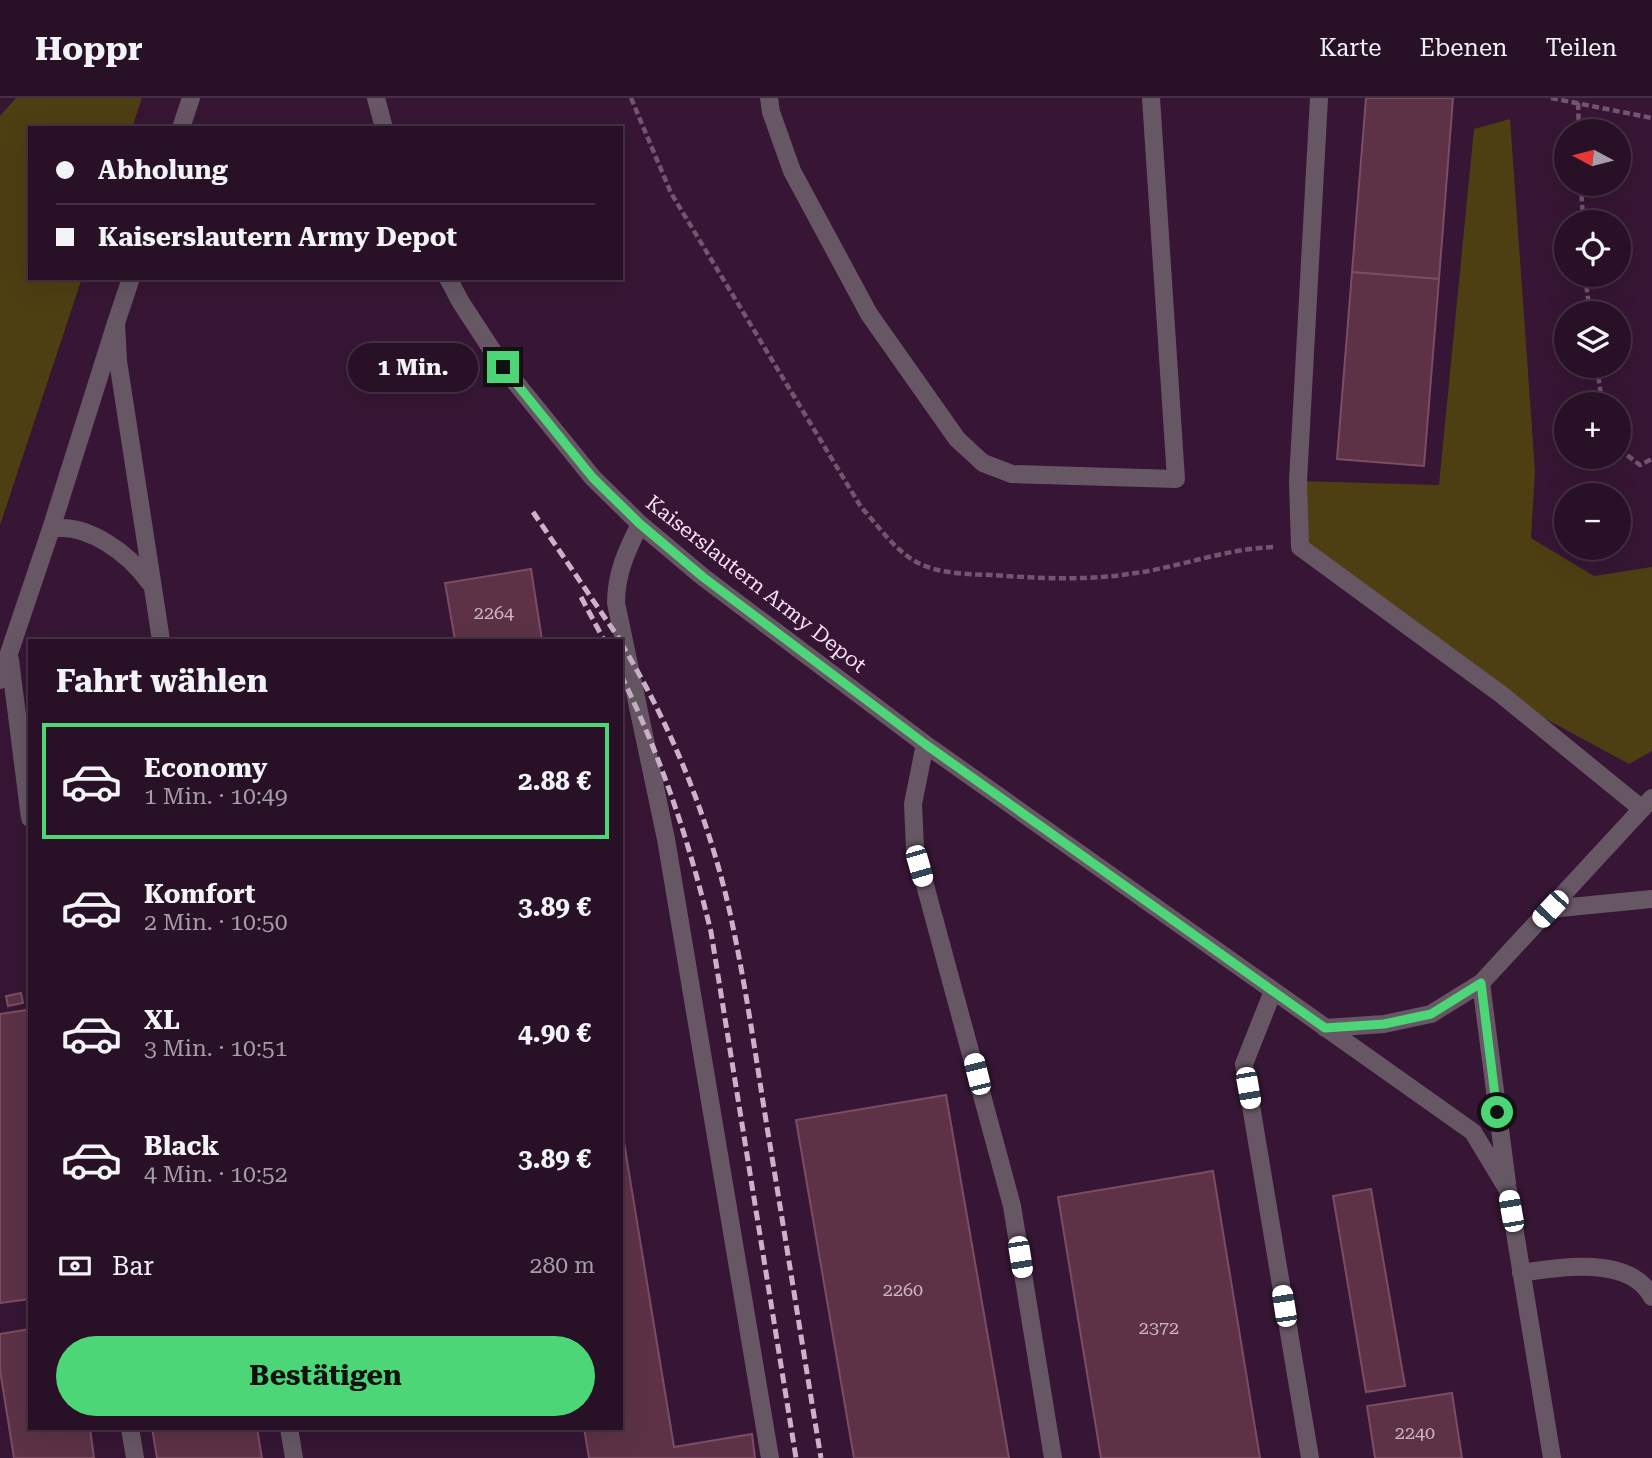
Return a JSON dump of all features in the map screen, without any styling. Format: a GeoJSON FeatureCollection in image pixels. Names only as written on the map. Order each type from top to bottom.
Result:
{"type":"FeatureCollection","features":[{"type":"Feature","properties":{"kind":"lane"},"geometry":{"type":"LineString","coordinates":[[182,126],[191,98]]}},
{"type":"Feature","properties":{"kind":"lane"},"geometry":{"type":"LineString","coordinates":[[376,98],[383,126]]}},
{"type":"Feature","properties":{"kind":"lane"},"geometry":{"type":"LineString","coordinates":[[769,98],[771,112],[792,171],[869,313],[957,439],[983,463],[1012,474],[1176,479],[1151,98]]}},
{"type":"Feature","properties":{"kind":"lane"},"geometry":{"type":"LineString","coordinates":[[1319,98],[1298,481],[1300,547],[1647,803],[1481,983],[1431,1014],[1384,1024],[1325,1028]]}},
{"type":"Feature","properties":{"kind":"lane"},"geometry":{"type":"LineString","coordinates":[[0,680],[130,280]]}},
{"type":"Feature","properties":{"kind":"lane","name":"Kaiserslautern Army Depot"},"geometry":{"type":"LineString","coordinates":[[449,280],[503,367],[593,478],[640,524],[703,577],[925,744],[1473,1132],[1507,1190],[1552,1458]]}},
{"type":"Feature","properties":{"kind":"lane"},"geometry":{"type":"LineString","coordinates":[[116,323],[128,437],[161,639]]}},
{"type":"Feature","properties":{"kind":"lane"},"geometry":{"type":"LineString","coordinates":[[640,524],[622,559],[616,603],[666,838],[770,1458]]}},
{"type":"Feature","properties":{"kind":"lane"},"geometry":{"type":"LineString","coordinates":[[51,528],[74,528],[113,548],[140,568],[153,587]]}},
{"type":"Feature","properties":{"kind":"lane"},"geometry":{"type":"LineString","coordinates":[[9,653],[28,802]]}},
{"type":"Feature","properties":{"kind":"lane"},"geometry":{"type":"LineString","coordinates":[[925,744],[913,804],[915,848],[1012,1206],[1053,1458]]}},
{"type":"Feature","properties":{"kind":"lane"},"geometry":{"type":"LineString","coordinates":[[1550,909],[1652,899]]}},
{"type":"Feature","properties":{"kind":"lane"},"geometry":{"type":"LineString","coordinates":[[1481,983],[1507,1190]]}},
{"type":"Feature","properties":{"kind":"lane"},"geometry":{"type":"LineString","coordinates":[[1273,991],[1244,1064],[1310,1458]]}},
{"type":"Feature","properties":{"kind":"lane"},"geometry":{"type":"LineString","coordinates":[[1521,1273],[1565,1266],[1600,1268],[1636,1279],[1652,1297]]}},
{"type":"Feature","properties":{"kind":"lane"},"geometry":{"type":"LineString","coordinates":[[130,1430],[135,1458]]}},
{"type":"Feature","properties":{"kind":"lane"},"geometry":{"type":"LineString","coordinates":[[289,1430],[294,1458]]}},
{"type":"Feature","properties":{"kind":"path"},"geometry":{"type":"LineString","coordinates":[[631,98],[671,193],[861,507],[895,545],[914,561],[938,570],[1060,579],[1130,574],[1222,555],[1267,548],[1300,547]]}},
{"type":"Feature","properties":{"kind":"path"},"geometry":{"type":"LineString","coordinates":[[1551,98],[1652,118]]}},
{"type":"Feature","properties":{"kind":"path"},"geometry":{"type":"LineString","coordinates":[[1578,103],[1579,119]]}},
{"type":"Feature","properties":{"kind":"path"},"geometry":{"type":"LineString","coordinates":[[1631,458],[1640,465],[1652,459]]}},
{"type":"Feature","properties":{"kind":"shaded area"},"geometry":{"type":"Polygon","coordinates":[[[16,98],[142,98],[133,126],[28,126],[28,280],[81,280],[0,525],[0,116],[16,98]]]}},
{"type":"Feature","properties":{"kind":"shaded area"},"geometry":{"type":"Polygon","coordinates":[[[1510,119],[1535,471],[1531,538],[1554,552],[1554,560],[1567,560],[1594,576],[1652,567],[1652,751],[1629,764],[1502,695],[1300,547],[1298,481],[1439,485],[1474,129],[1510,119]]]}},
{"type":"Feature","properties":{"kind":"building"},"geometry":{"type":"Polygon","coordinates":[[[1366,98],[1453,98],[1439,279],[1352,272],[1366,98]]]}},
{"type":"Feature","properties":{"kind":"building"},"geometry":{"type":"Polygon","coordinates":[[[1352,272],[1439,279],[1424,466],[1337,459],[1352,272]]]}},
{"type":"Feature","properties":{"kind":"building"},"geometry":{"type":"Polygon","coordinates":[[[531,569],[542,639],[455,639],[445,583],[531,569]]]}},
{"type":"Feature","properties":{"kind":"building"},"geometry":{"type":"Polygon","coordinates":[[[21,993],[23,1003],[8,1006],[6,996],[21,993]]]}},
{"type":"Feature","properties":{"kind":"building"},"geometry":{"type":"Polygon","coordinates":[[[27,1010],[28,1017],[28,1299],[0,1303],[0,1014],[27,1010]]]}},
{"type":"Feature","properties":{"kind":"building"},"geometry":{"type":"Polygon","coordinates":[[[946,1095],[1009,1458],[854,1458],[796,1120],[946,1095]]]}},
{"type":"Feature","properties":{"kind":"building"},"geometry":{"type":"Polygon","coordinates":[[[623,1136],[674,1447],[752,1434],[755,1458],[589,1458],[584,1430],[623,1430],[623,1136]]]}},
{"type":"Feature","properties":{"kind":"building"},"geometry":{"type":"Polygon","coordinates":[[[1213,1171],[1260,1458],[1101,1458],[1058,1197],[1213,1171]]]}},
{"type":"Feature","properties":{"kind":"building"},"geometry":{"type":"Polygon","coordinates":[[[1371,1189],[1405,1386],[1366,1392],[1333,1196],[1371,1189]]]}},
{"type":"Feature","properties":{"kind":"building"},"geometry":{"type":"Polygon","coordinates":[[[28,1329],[28,1430],[90,1430],[94,1458],[14,1458],[0,1370],[0,1334],[28,1329]]]}},
{"type":"Feature","properties":{"kind":"building"},"geometry":{"type":"Polygon","coordinates":[[[1452,1393],[1462,1458],[1375,1458],[1367,1406],[1452,1393]]]}},
{"type":"Feature","properties":{"kind":"building"},"geometry":{"type":"Polygon","coordinates":[[[152,1430],[257,1430],[262,1458],[157,1458],[152,1430]]]}},
{"type":"Feature","properties":{"kind":"railway"},"geometry":{"type":"LineString","coordinates":[[533,512],[619,639]]}},
{"type":"Feature","properties":{"kind":"railway"},"geometry":{"type":"LineString","coordinates":[[581,597],[603,639]]}},
{"type":"Feature","properties":{"kind":"railway"},"geometry":{"type":"LineString","coordinates":[[623,646],[656,707],[686,774],[711,843],[730,913],[821,1458]]}},
{"type":"Feature","properties":{"kind":"railway"},"geometry":{"type":"LineString","coordinates":[[623,679],[673,801],[711,932],[796,1458]]}},
{"type":"Feature","properties":{"kind":"route"},"geometry":{"type":"LineString","coordinates":[[503,367],[593,478],[640,524],[703,577],[925,744],[1325,1028],[1384,1024],[1431,1014],[1481,983],[1497,1112]]}}]}
